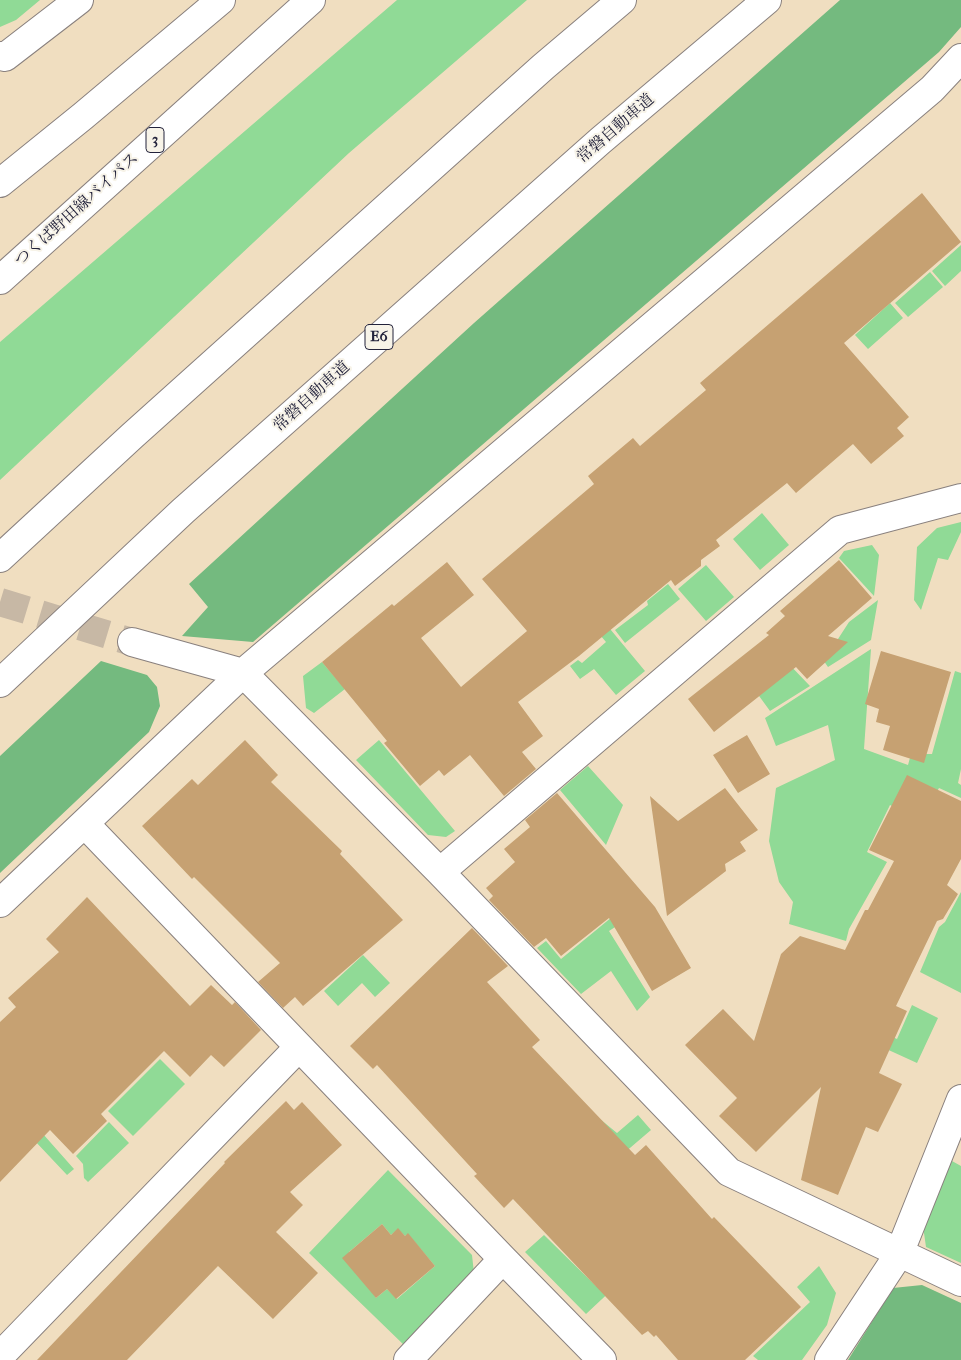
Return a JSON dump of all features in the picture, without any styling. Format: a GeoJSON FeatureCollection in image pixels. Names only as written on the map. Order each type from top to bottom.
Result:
{"type":"FeatureCollection","features":[{"type":"Feature","properties":{"kind":"main road"},"geometry":{"type":"LineString","coordinates":[[0,56],[5,57],[79,0]]}},
{"type":"Feature","properties":{"kind":"main road"},"geometry":{"type":"LineString","coordinates":[[0,183],[221,0]]}},
{"type":"Feature","properties":{"kind":"main road","name":"つくば野田線バイパス"},"geometry":{"type":"LineString","coordinates":[[0,280],[311,0]]}},
{"type":"Feature","properties":{"kind":"main road"},"geometry":{"type":"LineString","coordinates":[[0,558],[139,430],[528,80],[622,0]]}},
{"type":"Feature","properties":{"kind":"main road","name":"常磐自動車道"},"geometry":{"type":"LineString","coordinates":[[0,683],[183,511],[586,154],[766,0]]}},
{"type":"Feature","properties":{"kind":"main road"},"geometry":{"type":"LineString","coordinates":[[0,903],[243,673],[932,89],[961,58]]}},
{"type":"Feature","properties":{"kind":"main road"},"geometry":{"type":"LineString","coordinates":[[440,872],[840,530],[961,498]]}},
{"type":"Feature","properties":{"kind":"main road"},"geometry":{"type":"LineString","coordinates":[[132,642],[243,673],[440,872],[729,1172],[961,1282]]}},
{"type":"Feature","properties":{"kind":"main road"},"geometry":{"type":"LineString","coordinates":[[85,824],[602,1360]]}},
{"type":"Feature","properties":{"kind":"main road"},"geometry":{"type":"LineString","coordinates":[[0,1356],[299,1047]]}},
{"type":"Feature","properties":{"kind":"main road"},"geometry":{"type":"LineString","coordinates":[[829,1360],[899,1254],[961,1099]]}},
{"type":"Feature","properties":{"kind":"main road"},"geometry":{"type":"LineString","coordinates":[[408,1360],[503,1259]]}},
{"type":"Feature","properties":{"kind":"green space"},"geometry":{"type":"Polygon","coordinates":[[[0,0],[40,0],[16,20],[0,27],[0,0]]]}},
{"type":"Feature","properties":{"kind":"green space"},"geometry":{"type":"Polygon","coordinates":[[[397,0],[527,0],[349,153],[0,480],[0,342],[397,0]]]}},
{"type":"Feature","properties":{"kind":"green space"},"geometry":{"type":"Polygon","coordinates":[[[840,0],[961,0],[961,27],[939,52],[253,642],[182,636],[208,607],[189,584],[474,323],[840,0]]]}},
{"type":"Feature","properties":{"kind":"green space"},"geometry":{"type":"Polygon","coordinates":[[[961,245],[961,271],[945,286],[932,271],[961,245]]]}},
{"type":"Feature","properties":{"kind":"green space"},"geometry":{"type":"Polygon","coordinates":[[[930,272],[943,287],[908,317],[895,303],[930,272]]]}},
{"type":"Feature","properties":{"kind":"green space"},"geometry":{"type":"Polygon","coordinates":[[[890,303],[903,318],[868,349],[855,335],[890,303]]]}},
{"type":"Feature","properties":{"kind":"green space"},"geometry":{"type":"Polygon","coordinates":[[[762,513],[789,545],[760,570],[733,539],[762,513]]]}},
{"type":"Feature","properties":{"kind":"green space"},"geometry":{"type":"Polygon","coordinates":[[[961,522],[961,532],[948,560],[938,558],[921,610],[914,600],[917,547],[937,528],[961,522]]]}},
{"type":"Feature","properties":{"kind":"green space"},"geometry":{"type":"Polygon","coordinates":[[[872,545],[879,555],[874,596],[839,558],[844,551],[872,545]]]}},
{"type":"Feature","properties":{"kind":"green space"},"geometry":{"type":"Polygon","coordinates":[[[706,565],[734,597],[706,621],[678,589],[706,565]]]}},
{"type":"Feature","properties":{"kind":"green space"},"geometry":{"type":"Polygon","coordinates":[[[668,584],[680,599],[625,643],[615,630],[648,605],[647,601],[668,584]]]}},
{"type":"Feature","properties":{"kind":"green space"},"geometry":{"type":"Polygon","coordinates":[[[581,594],[645,671],[616,695],[594,669],[580,679],[570,666],[578,660],[582,663],[606,642],[572,602],[581,594]]]}},
{"type":"Feature","properties":{"kind":"green space"},"geometry":{"type":"Polygon","coordinates":[[[878,600],[871,640],[828,667],[819,654],[838,639],[849,622],[878,600]]]}},
{"type":"Feature","properties":{"kind":"green space"},"geometry":{"type":"Polygon","coordinates":[[[871,649],[864,749],[908,765],[911,754],[932,754],[955,671],[961,673],[961,769],[958,783],[961,785],[961,798],[939,788],[929,806],[908,814],[890,805],[867,852],[887,862],[849,929],[846,941],[789,924],[793,902],[779,882],[769,841],[776,788],[835,760],[828,725],[776,746],[765,718],[871,649]]]}},
{"type":"Feature","properties":{"kind":"green space"},"geometry":{"type":"Polygon","coordinates":[[[785,660],[810,686],[770,711],[746,678],[785,660]]]}},
{"type":"Feature","properties":{"kind":"green space"},"geometry":{"type":"Polygon","coordinates":[[[101,661],[147,675],[157,687],[160,706],[149,732],[0,873],[0,756],[101,661]]]}},
{"type":"Feature","properties":{"kind":"green space"},"geometry":{"type":"Polygon","coordinates":[[[322,662],[345,689],[314,713],[306,708],[303,676],[322,662]]]}},
{"type":"Feature","properties":{"kind":"green space"},"geometry":{"type":"Polygon","coordinates":[[[379,740],[455,831],[446,837],[428,835],[356,760],[379,740]]]}},
{"type":"Feature","properties":{"kind":"green space"},"geometry":{"type":"Polygon","coordinates":[[[588,766],[623,805],[606,845],[560,790],[588,766]]]}},
{"type":"Feature","properties":{"kind":"green space"},"geometry":{"type":"Polygon","coordinates":[[[961,892],[961,993],[920,972],[939,927],[945,922],[961,892]]]}},
{"type":"Feature","properties":{"kind":"green space"},"geometry":{"type":"Polygon","coordinates":[[[638,912],[609,931],[650,997],[637,1011],[611,971],[581,994],[537,948],[546,941],[561,959],[612,917],[638,912]]]}},
{"type":"Feature","properties":{"kind":"green space"},"geometry":{"type":"Polygon","coordinates":[[[363,955],[390,983],[375,997],[362,983],[338,1006],[324,991],[363,955]]]}},
{"type":"Feature","properties":{"kind":"green space"},"geometry":{"type":"Polygon","coordinates":[[[912,1005],[938,1018],[917,1063],[882,1047],[888,1035],[897,1039],[912,1005]]]}},
{"type":"Feature","properties":{"kind":"green space"},"geometry":{"type":"Polygon","coordinates":[[[160,1059],[185,1084],[133,1136],[108,1111],[160,1059]]]}},
{"type":"Feature","properties":{"kind":"green space"},"geometry":{"type":"Polygon","coordinates":[[[638,1115],[651,1130],[603,1171],[600,1119],[617,1133],[638,1115]]]}},
{"type":"Feature","properties":{"kind":"green space"},"geometry":{"type":"Polygon","coordinates":[[[109,1122],[129,1143],[88,1182],[84,1178],[83,1164],[76,1156],[109,1122]]]}},
{"type":"Feature","properties":{"kind":"green space"},"geometry":{"type":"Polygon","coordinates":[[[18,1123],[43,1134],[74,1169],[67,1175],[18,1123]]]}},
{"type":"Feature","properties":{"kind":"green space"},"geometry":{"type":"Polygon","coordinates":[[[952,1161],[961,1166],[961,1263],[926,1247],[923,1226],[952,1161]]]}},
{"type":"Feature","properties":{"kind":"green space"},"geometry":{"type":"Polygon","coordinates":[[[388,1170],[472,1255],[474,1273],[406,1347],[309,1253],[388,1170]],[[382,1224],[349,1252],[376,1298],[387,1289],[397,1299],[435,1266],[408,1234],[405,1236],[398,1229],[391,1235],[382,1224]]]}},
{"type":"Feature","properties":{"kind":"green space"},"geometry":{"type":"Polygon","coordinates":[[[544,1235],[596,1286],[617,1285],[586,1314],[525,1252],[544,1235]]]}},
{"type":"Feature","properties":{"kind":"green space"},"geometry":{"type":"Polygon","coordinates":[[[819,1266],[836,1293],[827,1325],[802,1360],[758,1360],[753,1356],[810,1302],[797,1287],[819,1266]]]}},
{"type":"Feature","properties":{"kind":"green space"},"geometry":{"type":"Polygon","coordinates":[[[922,1285],[961,1303],[961,1360],[848,1360],[893,1288],[922,1285]]]}},
{"type":"Feature","properties":{"kind":"building"},"geometry":{"type":"Polygon","coordinates":[[[922,193],[961,242],[844,343],[909,417],[897,428],[904,436],[871,464],[853,444],[796,493],[787,483],[716,540],[720,546],[701,560],[701,566],[675,586],[671,580],[579,656],[518,702],[543,736],[522,752],[536,769],[504,796],[470,755],[444,776],[439,770],[420,786],[384,743],[387,741],[322,662],[392,604],[394,606],[447,562],[474,595],[421,638],[461,687],[527,631],[482,579],[594,484],[588,476],[633,438],[640,446],[706,390],[700,383],[922,193]]]}},
{"type":"Feature","properties":{"kind":"building"},"geometry":{"type":"Polygon","coordinates":[[[839,560],[872,598],[828,636],[848,642],[807,679],[796,667],[714,732],[688,699],[769,635],[766,633],[785,616],[780,611],[839,560]]]}},
{"type":"Feature","properties":{"kind":"building"},"geometry":{"type":"Polygon","coordinates":[[[881,651],[951,672],[924,763],[883,750],[890,726],[876,722],[879,709],[865,704],[881,651]]]}},
{"type":"Feature","properties":{"kind":"building"},"geometry":{"type":"Polygon","coordinates":[[[747,735],[770,774],[738,793],[713,755],[747,735]]]}},
{"type":"Feature","properties":{"kind":"building"},"geometry":{"type":"Polygon","coordinates":[[[245,740],[278,775],[271,782],[342,851],[340,854],[403,920],[303,1006],[295,997],[283,1008],[258,982],[280,963],[194,877],[192,879],[142,826],[192,779],[198,785],[245,740]]]}},
{"type":"Feature","properties":{"kind":"building"},"geometry":{"type":"Polygon","coordinates":[[[907,775],[961,801],[961,859],[947,885],[958,894],[943,919],[937,921],[896,1006],[907,1011],[879,1073],[902,1084],[878,1132],[866,1127],[838,1195],[801,1180],[821,1087],[756,1152],[719,1116],[737,1098],[685,1045],[723,1009],[754,1041],[781,954],[800,936],[845,950],[865,910],[868,910],[894,861],[869,850],[907,775]]]}},
{"type":"Feature","properties":{"kind":"building"},"geometry":{"type":"Polygon","coordinates":[[[725,788],[758,830],[740,842],[746,851],[725,864],[726,871],[667,916],[650,796],[678,821],[725,788]]]}},
{"type":"Feature","properties":{"kind":"building"},"geometry":{"type":"Polygon","coordinates":[[[557,793],[655,907],[691,968],[652,991],[609,918],[561,956],[546,938],[534,947],[489,900],[493,896],[486,888],[515,862],[504,849],[530,827],[525,820],[557,793]]]}},
{"type":"Feature","properties":{"kind":"building"},"geometry":{"type":"Polygon","coordinates":[[[87,897],[190,1006],[211,985],[232,1005],[235,1002],[261,1030],[224,1067],[211,1055],[190,1077],[164,1051],[101,1114],[107,1121],[73,1154],[50,1130],[0,1182],[0,1022],[16,1007],[8,998],[59,952],[46,939],[87,897]]]}},
{"type":"Feature","properties":{"kind":"building"},"geometry":{"type":"Polygon","coordinates":[[[472,928],[508,966],[487,982],[540,1040],[532,1047],[635,1155],[646,1145],[712,1219],[714,1217],[801,1307],[745,1360],[678,1360],[656,1335],[654,1337],[648,1331],[642,1335],[513,1199],[504,1208],[474,1176],[477,1174],[377,1065],[373,1069],[350,1046],[472,928]]]}},
{"type":"Feature","properties":{"kind":"building"},"geometry":{"type":"Polygon","coordinates":[[[286,1101],[294,1110],[302,1102],[342,1145],[290,1192],[303,1205],[276,1232],[318,1273],[273,1319],[218,1266],[127,1360],[37,1360],[224,1162],[286,1101]]]}},
{"type":"Feature","properties":{"kind":"building"},"geometry":{"type":"Polygon","coordinates":[[[382,1224],[391,1235],[398,1228],[405,1236],[408,1233],[435,1266],[396,1299],[387,1289],[376,1298],[342,1258],[382,1224]]]}},
{"type":"Feature","properties":{"kind":"tunnel"},"geometry":{"type":"LineString","coordinates":[[0,602],[132,642]]}}]}
